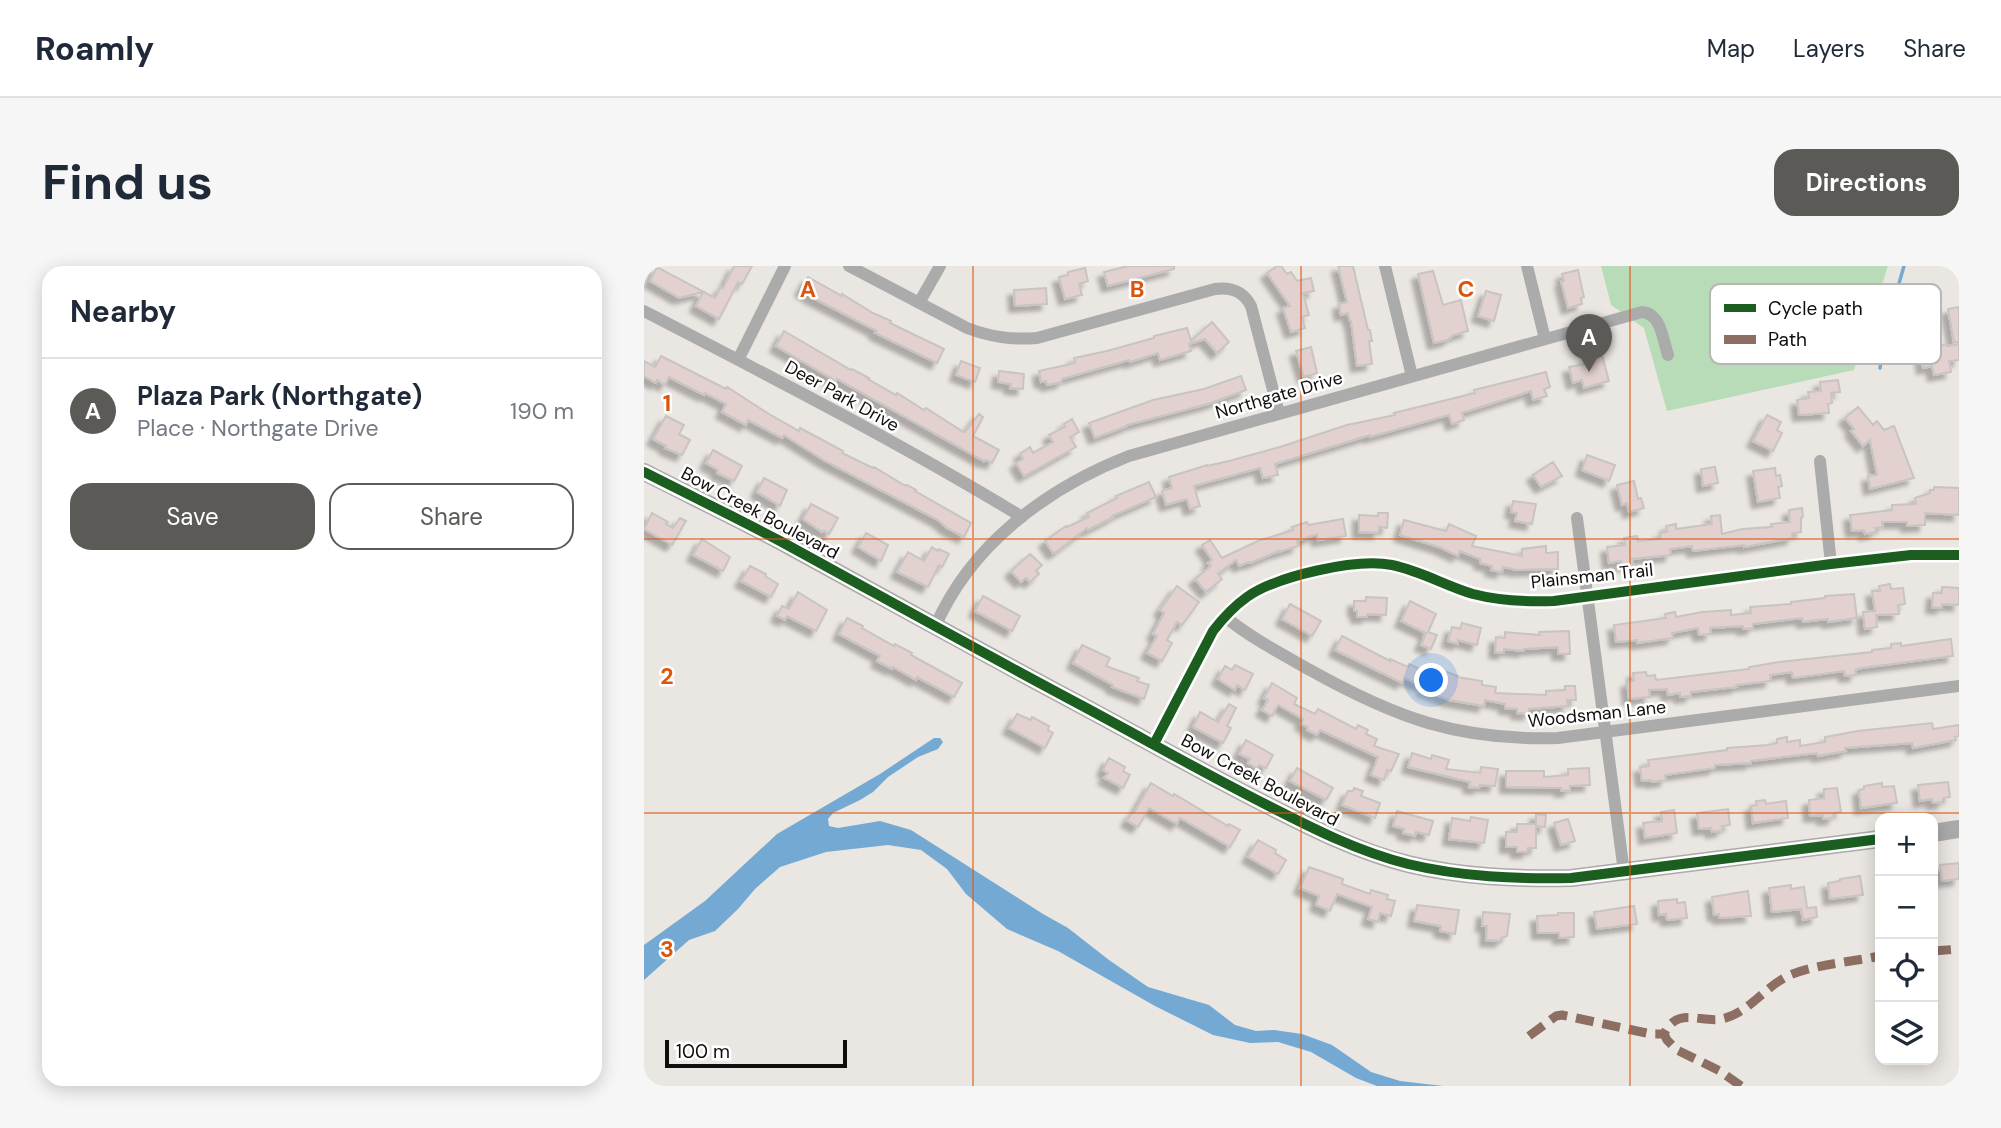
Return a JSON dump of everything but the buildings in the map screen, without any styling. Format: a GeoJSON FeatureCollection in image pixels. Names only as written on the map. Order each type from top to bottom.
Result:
{"type":"FeatureCollection","features":[{"type":"Feature","properties":{"kind":"street"},"geometry":{"type":"LineString","coordinates":[[738,360],[785,266]]}},
{"type":"Feature","properties":{"kind":"street"},"geometry":{"type":"LineString","coordinates":[[849,266],[967,328],[985,335],[1018,340],[1037,338],[1215,289],[1233,289],[1241,293],[1251,306],[1279,413]]}},
{"type":"Feature","properties":{"kind":"street"},"geometry":{"type":"LineString","coordinates":[[919,303],[940,266]]}},
{"type":"Feature","properties":{"kind":"street"},"geometry":{"type":"LineString","coordinates":[[1385,266],[1412,376]]}},
{"type":"Feature","properties":{"kind":"street"},"geometry":{"type":"LineString","coordinates":[[1527,266],[1545,339]]}},
{"type":"Feature","properties":{"kind":"street","name":"Deer Park Drive"},"geometry":{"type":"LineString","coordinates":[[644,312],[975,488],[1022,517]]}},
{"type":"Feature","properties":{"kind":"street","name":"Northgate Drive"},"geometry":{"type":"LineString","coordinates":[[934,627],[945,603],[964,575],[998,538],[1046,498],[1100,467],[1129,456],[1642,312],[1649,312],[1655,317],[1668,355]]}},
{"type":"Feature","properties":{"kind":"street"},"geometry":{"type":"LineString","coordinates":[[1820,461],[1831,564]]}},
{"type":"Feature","properties":{"kind":"street","name":"Bow Creek Boulevard"},"geometry":{"type":"LineString","coordinates":[[644,472],[779,541],[1234,788],[1331,837],[1409,864],[1486,877],[1571,878],[1875,840]]}},
{"type":"Feature","properties":{"kind":"street"},"geometry":{"type":"LineString","coordinates":[[1577,518],[1624,872]]}},
{"type":"Feature","properties":{"kind":"street","name":"Plainsman Trail"},"geometry":{"type":"LineString","coordinates":[[1154,744],[1213,631],[1224,616],[1265,587],[1311,573],[1354,564],[1390,565],[1409,569],[1473,594],[1530,602],[1911,555],[1959,555]]}},
{"type":"Feature","properties":{"kind":"street","name":"Woodsman Lane"},"geometry":{"type":"LineString","coordinates":[[1224,616],[1247,635],[1354,695],[1418,721],[1453,731],[1492,737],[1558,738],[1605,733],[1959,687]]}},
{"type":"Feature","properties":{"kind":"street"},"geometry":{"type":"LineString","coordinates":[[1938,832],[1959,829]]}},
{"type":"Feature","properties":{"kind":"green space"},"geometry":{"type":"Polygon","coordinates":[[[1601,266],[1888,266],[1882,284],[1710,284],[1710,364],[1856,364],[1854,370],[1667,411],[1644,328],[1611,305],[1601,266]]]}},
{"type":"Feature","properties":{"kind":"water"},"geometry":{"type":"Polygon","coordinates":[[[934,738],[940,738],[943,742],[938,749],[918,757],[888,777],[873,792],[833,813],[828,819],[829,826],[838,828],[880,821],[911,830],[1068,928],[1148,987],[1209,1005],[1235,1025],[1256,1031],[1274,1030],[1302,1034],[1332,1045],[1371,1072],[1400,1081],[1443,1086],[1377,1086],[1356,1078],[1311,1052],[1278,1042],[1250,1043],[1213,1035],[1155,1006],[1058,951],[1007,929],[966,894],[947,869],[921,850],[888,845],[826,852],[780,867],[715,931],[689,940],[644,980],[644,945],[705,901],[777,834],[880,774],[934,738]]]}},
{"type":"Feature","properties":{"kind":"waterway"},"geometry":{"type":"LineString","coordinates":[[1899,284],[1904,266]]}},
{"type":"Feature","properties":{"kind":"waterway"},"geometry":{"type":"LineString","coordinates":[[1880,368],[1881,364]]}},
{"type":"Feature","properties":{"kind":"marked path"},"geometry":{"type":"LineString","coordinates":[[1938,951],[1959,949]]}},
{"type":"Feature","properties":{"kind":"marked path"},"geometry":{"type":"LineString","coordinates":[[1741,1086],[1720,1071],[1677,1050],[1664,1034],[1669,1025],[1682,1018],[1714,1020],[1732,1016],[1790,975],[1875,957]]}},
{"type":"Feature","properties":{"kind":"marked path"},"geometry":{"type":"LineString","coordinates":[[1529,1036],[1556,1016],[1562,1015],[1651,1034],[1664,1034]]}},
{"type":"Feature","properties":{"kind":"cycle path"},"geometry":{"type":"LineString","coordinates":[[644,472],[780,541],[1239,791],[1334,838],[1389,859],[1469,874],[1571,878],[1875,840]]}},
{"type":"Feature","properties":{"kind":"cycle path"},"geometry":{"type":"LineString","coordinates":[[1154,744],[1213,631],[1224,617],[1260,589],[1317,570],[1358,564],[1392,565],[1473,594],[1503,600],[1554,601],[1831,564],[1911,555],[1959,555]]}},
{"type":"Feature","properties":{"kind":"place","name":"Plaza Park (Northgate)"},"geometry":{"type":"Point","coordinates":[1589,372]}}]}
